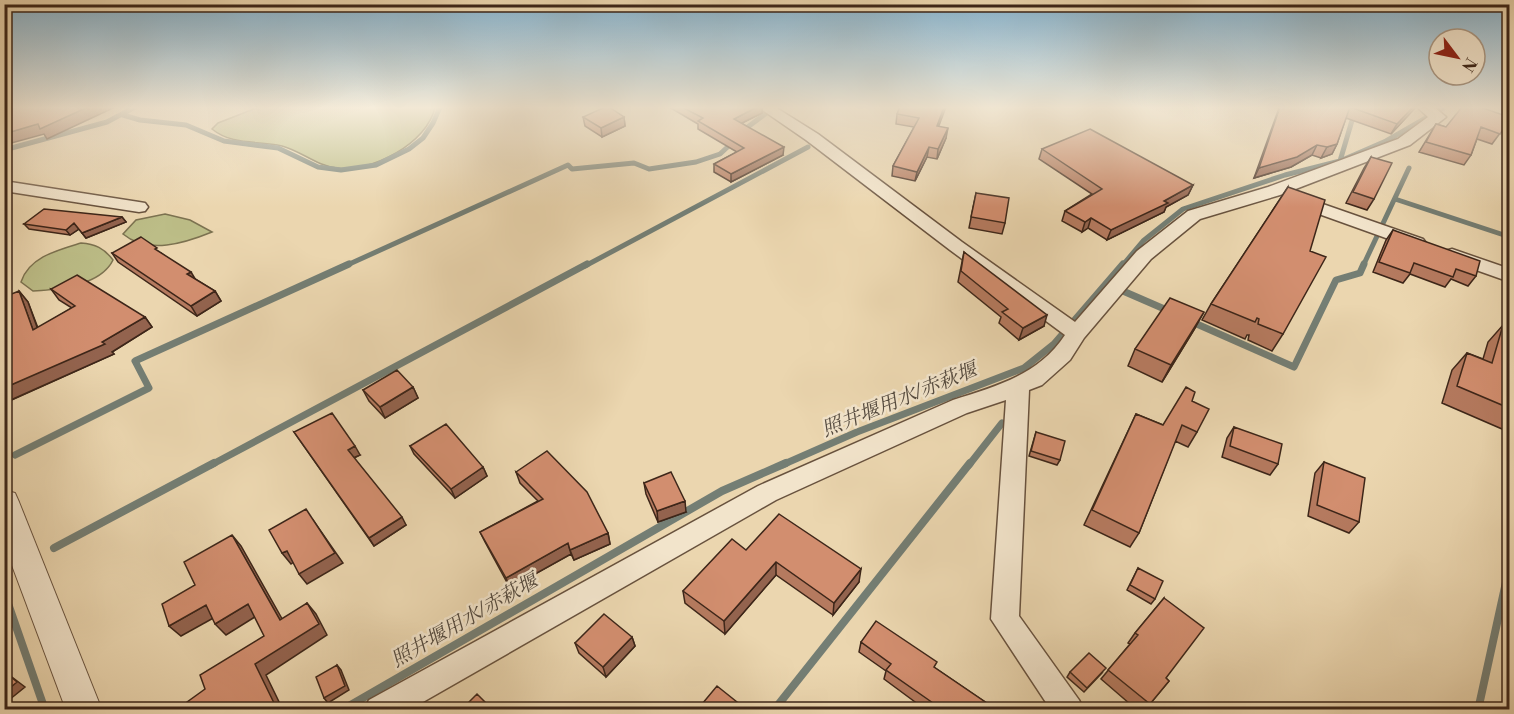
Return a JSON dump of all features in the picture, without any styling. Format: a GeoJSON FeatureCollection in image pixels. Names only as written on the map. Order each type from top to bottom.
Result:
{"type":"FeatureCollection","features":[{"type":"Feature","properties":{"kind":"street"},"geometry":{"type":"LineString","coordinates":[[816,140],[956,246],[1077,333]]}},
{"type":"Feature","properties":{"kind":"street"},"geometry":{"type":"LineString","coordinates":[[379,710],[767,493],[961,406],[990,398],[1034,379],[1063,355],[1077,333],[1144,255],[1194,215],[1274,191],[1406,140]]}},
{"type":"Feature","properties":{"kind":"street"},"geometry":{"type":"LineString","coordinates":[[4,186],[139,207]]}},
{"type":"Feature","properties":{"kind":"street"},"geometry":{"type":"LineString","coordinates":[[1274,191],[1509,276]]}},
{"type":"Feature","properties":{"kind":"street"},"geometry":{"type":"LineString","coordinates":[[1018,385],[1005,619],[1069,710]]}},
{"type":"Feature","properties":{"kind":"street"},"geometry":{"type":"LineString","coordinates":[[4,502],[84,710]]}},
{"type":"Feature","properties":{"kind":"green space"},"geometry":{"type":"Polygon","coordinates":[[[238,140],[413,140],[396,153],[381,160],[366,166],[351,168],[330,167],[282,146],[238,140]]]}},
{"type":"Feature","properties":{"kind":"green space"},"geometry":{"type":"Polygon","coordinates":[[[165,214],[190,220],[212,232],[167,245],[144,244],[123,234],[136,220],[165,214]]]}},
{"type":"Feature","properties":{"kind":"green space"},"geometry":{"type":"Polygon","coordinates":[[[81,243],[99,247],[113,260],[99,275],[89,281],[66,287],[33,291],[21,282],[25,273],[37,261],[54,252],[81,243]]]}},
{"type":"Feature","properties":{"kind":"building"},"geometry":{"type":"Polygon","coordinates":[[[731,140],[772,140],[784,147],[731,174],[714,164],[744,148],[731,140]]]}},
{"type":"Feature","properties":{"kind":"building"},"geometry":{"type":"Polygon","coordinates":[[[907,140],[942,140],[938,149],[929,147],[917,172],[893,166],[907,140]]]}},
{"type":"Feature","properties":{"kind":"building"},"geometry":{"type":"Polygon","coordinates":[[[1063,140],[1111,140],[1193,185],[1164,201],[1168,203],[1111,230],[1091,218],[1085,222],[1065,211],[1102,189],[1042,149],[1063,140]]]}},
{"type":"Feature","properties":{"kind":"building"},"geometry":{"type":"Polygon","coordinates":[[[1269,140],[1338,140],[1337,144],[1327,147],[1317,145],[1297,157],[1259,168],[1269,140]]]}},
{"type":"Feature","properties":{"kind":"building"},"geometry":{"type":"Polygon","coordinates":[[[1427,140],[1476,140],[1471,155],[1426,142],[1427,140]]]}},
{"type":"Feature","properties":{"kind":"building"},"geometry":{"type":"Polygon","coordinates":[[[1371,157],[1392,163],[1374,199],[1353,192],[1371,157]]]}},
{"type":"Feature","properties":{"kind":"building"},"geometry":{"type":"Polygon","coordinates":[[[1288,187],[1325,200],[1310,251],[1326,257],[1283,334],[1258,324],[1259,319],[1257,318],[1255,322],[1211,304],[1288,187]]]}},
{"type":"Feature","properties":{"kind":"building"},"geometry":{"type":"Polygon","coordinates":[[[976,193],[1009,198],[1005,223],[971,217],[976,193]]]}},
{"type":"Feature","properties":{"kind":"building"},"geometry":{"type":"Polygon","coordinates":[[[44,209],[122,217],[82,233],[74,223],[66,230],[24,224],[44,209]]]}},
{"type":"Feature","properties":{"kind":"building"},"geometry":{"type":"Polygon","coordinates":[[[1393,230],[1480,261],[1476,276],[1456,269],[1453,277],[1414,263],[1410,273],[1379,262],[1393,230]]]}},
{"type":"Feature","properties":{"kind":"building"},"geometry":{"type":"Polygon","coordinates":[[[141,237],[157,248],[155,249],[191,272],[187,274],[215,291],[191,306],[112,253],[141,237]]]}},
{"type":"Feature","properties":{"kind":"building"},"geometry":{"type":"Polygon","coordinates":[[[964,252],[1047,315],[1023,328],[1002,312],[1008,309],[961,271],[964,252]]]}},
{"type":"Feature","properties":{"kind":"building"},"geometry":{"type":"Polygon","coordinates":[[[77,275],[145,317],[102,342],[105,344],[4,388],[4,297],[19,291],[33,330],[75,306],[51,289],[77,275]]]}},
{"type":"Feature","properties":{"kind":"building"},"geometry":{"type":"Polygon","coordinates":[[[1170,298],[1204,312],[1171,365],[1135,349],[1170,298]]]}},
{"type":"Feature","properties":{"kind":"building"},"geometry":{"type":"Polygon","coordinates":[[[1503,325],[1509,327],[1509,408],[1457,386],[1467,353],[1492,363],[1503,325]]]}},
{"type":"Feature","properties":{"kind":"building"},"geometry":{"type":"Polygon","coordinates":[[[397,370],[413,387],[380,407],[363,390],[397,370]]]}},
{"type":"Feature","properties":{"kind":"building"},"geometry":{"type":"Polygon","coordinates":[[[1186,387],[1195,392],[1192,401],[1209,409],[1197,432],[1182,425],[1139,533],[1092,510],[1136,414],[1163,425],[1186,387]]]}},
{"type":"Feature","properties":{"kind":"building"},"geometry":{"type":"Polygon","coordinates":[[[332,413],[355,446],[348,450],[402,517],[369,538],[294,432],[332,413]]]}},
{"type":"Feature","properties":{"kind":"building"},"geometry":{"type":"Polygon","coordinates":[[[446,424],[483,467],[451,489],[410,446],[446,424]]]}},
{"type":"Feature","properties":{"kind":"building"},"geometry":{"type":"Polygon","coordinates":[[[1234,427],[1282,444],[1278,464],[1230,446],[1234,427]]]}},
{"type":"Feature","properties":{"kind":"building"},"geometry":{"type":"Polygon","coordinates":[[[1036,432],[1065,441],[1060,460],[1031,451],[1036,432]]]}},
{"type":"Feature","properties":{"kind":"building"},"geometry":{"type":"Polygon","coordinates":[[[547,451],[587,492],[608,533],[570,550],[568,543],[506,578],[480,532],[543,499],[516,472],[547,451]]]}},
{"type":"Feature","properties":{"kind":"building"},"geometry":{"type":"Polygon","coordinates":[[[1324,462],[1365,478],[1359,522],[1317,505],[1324,462]]]}},
{"type":"Feature","properties":{"kind":"building"},"geometry":{"type":"Polygon","coordinates":[[[671,472],[685,501],[657,511],[644,483],[671,472]]]}},
{"type":"Feature","properties":{"kind":"building"},"geometry":{"type":"Polygon","coordinates":[[[306,509],[335,553],[299,574],[287,551],[282,553],[269,530],[306,509]]]}},
{"type":"Feature","properties":{"kind":"building"},"geometry":{"type":"Polygon","coordinates":[[[779,514],[861,569],[834,603],[776,562],[724,621],[683,591],[732,539],[746,550],[779,514]]]}},
{"type":"Feature","properties":{"kind":"building"},"geometry":{"type":"Polygon","coordinates":[[[232,535],[280,620],[307,603],[319,624],[255,664],[274,703],[264,710],[176,710],[205,689],[200,675],[264,636],[248,604],[215,624],[206,605],[169,626],[162,604],[195,585],[184,562],[232,535]]]}},
{"type":"Feature","properties":{"kind":"building"},"geometry":{"type":"Polygon","coordinates":[[[1138,568],[1163,581],[1155,599],[1130,585],[1138,568]]]}},
{"type":"Feature","properties":{"kind":"building"},"geometry":{"type":"Polygon","coordinates":[[[1164,598],[1204,628],[1166,678],[1169,681],[1150,704],[1108,670],[1138,635],[1135,633],[1164,598]]]}},
{"type":"Feature","properties":{"kind":"building"},"geometry":{"type":"Polygon","coordinates":[[[604,614],[632,637],[603,667],[575,643],[604,614]]]}},
{"type":"Feature","properties":{"kind":"building"},"geometry":{"type":"Polygon","coordinates":[[[876,621],[937,662],[934,667],[997,710],[938,710],[931,705],[933,703],[886,670],[891,664],[861,642],[876,621]]]}},
{"type":"Feature","properties":{"kind":"building"},"geometry":{"type":"Polygon","coordinates":[[[1089,653],[1106,668],[1087,688],[1070,672],[1089,653]]]}},
{"type":"Feature","properties":{"kind":"building"},"geometry":{"type":"Polygon","coordinates":[[[337,665],[345,686],[324,698],[316,677],[337,665]]]}},
{"type":"Feature","properties":{"kind":"building"},"geometry":{"type":"Polygon","coordinates":[[[4,671],[17,682],[4,693],[4,671]]]}},
{"type":"Feature","properties":{"kind":"building"},"geometry":{"type":"Polygon","coordinates":[[[717,686],[747,710],[697,710],[717,686]]]}},
{"type":"Feature","properties":{"kind":"building"},"geometry":{"type":"Polygon","coordinates":[[[477,694],[493,710],[461,710],[477,694]]]}},
{"type":"Feature","properties":{"kind":"waterway"},"geometry":{"type":"LineString","coordinates":[[4,150],[40,140]]}},
{"type":"Feature","properties":{"kind":"waterway"},"geometry":{"type":"LineString","coordinates":[[222,140],[278,148],[318,167],[341,170],[376,165],[409,149],[420,140]]}},
{"type":"Feature","properties":{"kind":"waterway"},"geometry":{"type":"LineString","coordinates":[[1340,161],[1346,140]]}},
{"type":"Feature","properties":{"kind":"waterway","name":"照井堰用水/赤萩堰"},"geometry":{"type":"LineString","coordinates":[[1340,161],[1387,140]]}},
{"type":"Feature","properties":{"kind":"waterway"},"geometry":{"type":"LineString","coordinates":[[345,266],[568,165],[572,169],[634,163],[649,169],[696,162],[720,154],[734,141]]}},
{"type":"Feature","properties":{"kind":"waterway"},"geometry":{"type":"LineString","coordinates":[[585,266],[808,147]]}},
{"type":"Feature","properties":{"kind":"waterway","name":"照井堰用水/赤萩堰"},"geometry":{"type":"LineString","coordinates":[[1122,266],[1143,241],[1183,209],[1285,175],[1340,161]]}},
{"type":"Feature","properties":{"kind":"waterway"},"geometry":{"type":"LineString","coordinates":[[1363,266],[1409,168]]}},
{"type":"Feature","properties":{"kind":"waterway"},"geometry":{"type":"LineString","coordinates":[[1395,199],[1510,237]]}},
{"type":"Feature","properties":{"kind":"waterway"},"geometry":{"type":"LineString","coordinates":[[15,455],[149,388],[135,361],[349,264]]}},
{"type":"Feature","properties":{"kind":"waterway"},"geometry":{"type":"LineString","coordinates":[[211,465],[587,264]]}},
{"type":"Feature","properties":{"kind":"waterway","name":"照井堰用水/赤萩堰"},"geometry":{"type":"LineString","coordinates":[[782,465],[857,432],[1024,368],[1054,344],[1123,264]]}},
{"type":"Feature","properties":{"kind":"waterway"},"geometry":{"type":"LineString","coordinates":[[1190,321],[1294,367],[1336,280],[1360,273],[1364,264]]}},
{"type":"Feature","properties":{"kind":"waterway"},"geometry":{"type":"LineString","coordinates":[[1116,288],[1169,311]]}},
{"type":"Feature","properties":{"kind":"waterway"},"geometry":{"type":"LineString","coordinates":[[969,465],[1002,423]]}},
{"type":"Feature","properties":{"kind":"waterway"},"geometry":{"type":"LineString","coordinates":[[54,548],[214,463]]}},
{"type":"Feature","properties":{"kind":"waterway","name":"照井堰用水/赤萩堰"},"geometry":{"type":"LineString","coordinates":[[342,710],[722,491],[786,463]]}},
{"type":"Feature","properties":{"kind":"waterway"},"geometry":{"type":"LineString","coordinates":[[774,710],[970,463]]}},
{"type":"Feature","properties":{"kind":"waterway"},"geometry":{"type":"LineString","coordinates":[[1478,710],[1510,564]]}},
{"type":"Feature","properties":{"kind":"waterway"},"geometry":{"type":"LineString","coordinates":[[4,592],[45,710]]}}]}
